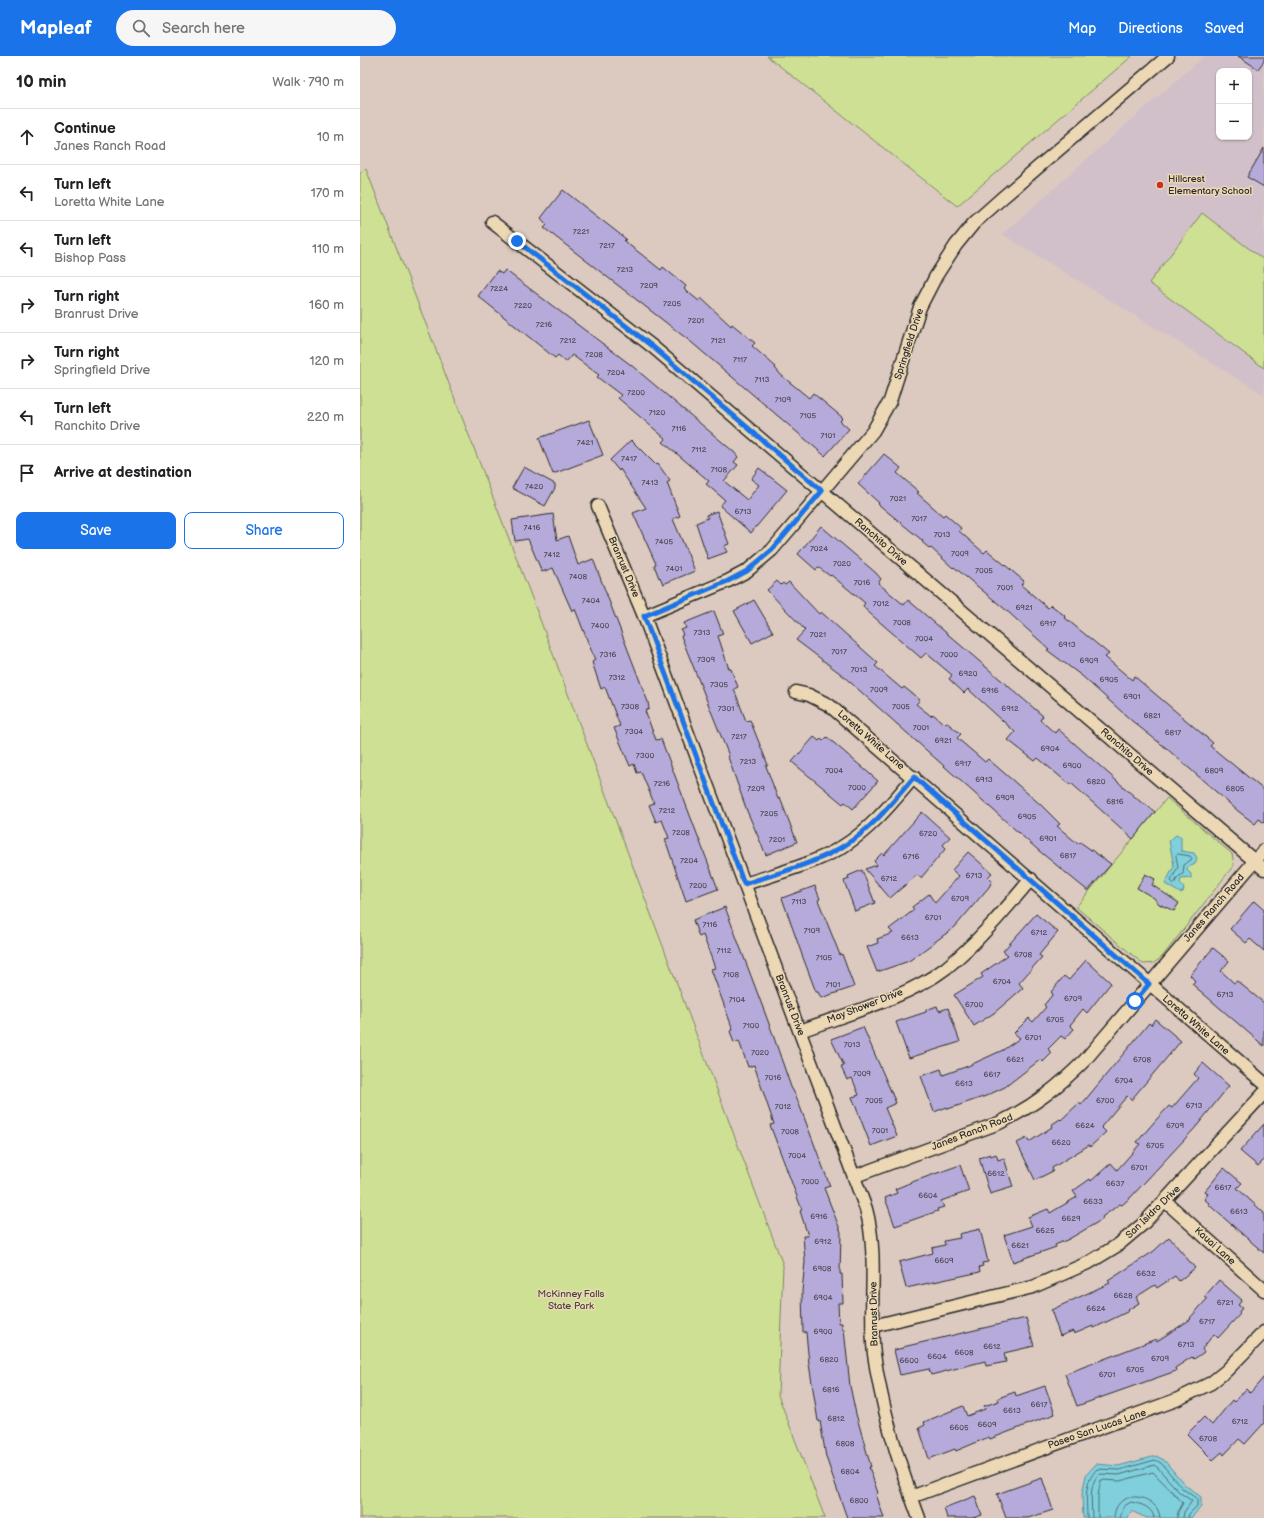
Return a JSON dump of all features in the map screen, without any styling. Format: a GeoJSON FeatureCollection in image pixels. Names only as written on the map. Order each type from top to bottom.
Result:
{"type":"FeatureCollection","features":[{"type":"Feature","properties":{"kind":"street","name":"Springfield Drive"},"geometry":{"type":"LineString","coordinates":[[644,616],[728,581],[747,571],[772,550],[873,431],[882,416],[896,385],[920,307],[936,276],[956,245],[974,223],[1002,198],[1168,56]]}},
{"type":"Feature","properties":{"kind":"street","name":"Ranchito Drive"},"geometry":{"type":"LineString","coordinates":[[492,222],[653,347],[1264,869]]}},
{"type":"Feature","properties":{"kind":"street","name":"Branrust Drive"},"geometry":{"type":"LineString","coordinates":[[598,506],[644,616],[855,1176],[871,1225],[874,1354],[890,1434],[919,1518]]}},
{"type":"Feature","properties":{"kind":"street","name":"Loretta White Lane"},"geometry":{"type":"LineString","coordinates":[[796,692],[809,695],[829,705],[914,777],[1264,1083]]}},
{"type":"Feature","properties":{"kind":"street"},"geometry":{"type":"LineString","coordinates":[[744,884],[824,856],[842,848],[874,822],[914,777]]}},
{"type":"Feature","properties":{"kind":"street","name":"Janes Ranch Road"},"geometry":{"type":"LineString","coordinates":[[855,1176],[999,1123],[1039,1102],[1070,1076],[1085,1060],[1264,850]]}},
{"type":"Feature","properties":{"kind":"street","name":"May Shower Drive"},"geometry":{"type":"LineString","coordinates":[[800,1031],[904,992],[945,968],[988,929],[1031,879]]}},
{"type":"Feature","properties":{"kind":"street","name":"San Isidro Drive"},"geometry":{"type":"LineString","coordinates":[[874,1326],[1027,1288],[1062,1275],[1090,1262],[1118,1245],[1143,1224],[1264,1093]]}},
{"type":"Feature","properties":{"kind":"street","name":"Kauai Lane"},"geometry":{"type":"LineString","coordinates":[[1165,1201],[1264,1290]]}},
{"type":"Feature","properties":{"kind":"street","name":"Paseo San Lucas Lane"},"geometry":{"type":"LineString","coordinates":[[911,1497],[1176,1400],[1216,1379],[1264,1332]]}},
{"type":"Feature","properties":{"kind":"shaded area","name":"Hillcrest Elementary School"},"geometry":{"type":"Polygon","coordinates":[[[1204,56],[1264,56],[1264,395],[1002,234],[1204,56]]]}},
{"type":"Feature","properties":{"kind":"green space"},"geometry":{"type":"Polygon","coordinates":[[[767,56],[1132,56],[957,206],[767,56]]]}},
{"type":"Feature","properties":{"kind":"green space","name":"McKinney Falls State Park"},"geometry":{"type":"Polygon","coordinates":[[[366,169],[533,601],[783,1265],[778,1395],[825,1518],[360,1518],[360,173],[366,169]]]}},
{"type":"Feature","properties":{"kind":"green space"},"geometry":{"type":"Polygon","coordinates":[[[1202,213],[1264,260],[1264,368],[1149,283],[1202,213]]]}},
{"type":"Feature","properties":{"kind":"green space"},"geometry":{"type":"Polygon","coordinates":[[[1167,798],[1232,854],[1234,865],[1162,957],[1154,963],[1143,964],[1076,907],[1167,798]]]}},
{"type":"Feature","properties":{"kind":"water"},"geometry":{"type":"Polygon","coordinates":[[[1176,835],[1181,837],[1181,851],[1194,853],[1197,858],[1195,864],[1187,868],[1191,874],[1191,878],[1181,879],[1180,883],[1184,888],[1183,892],[1180,893],[1165,884],[1174,866],[1169,841],[1176,835]]]}},
{"type":"Feature","properties":{"kind":"water"},"geometry":{"type":"Polygon","coordinates":[[[1156,1456],[1164,1460],[1185,1485],[1201,1497],[1201,1507],[1191,1518],[1147,1518],[1131,1511],[1128,1518],[1083,1518],[1082,1494],[1086,1475],[1096,1464],[1118,1466],[1156,1456]]]}},
{"type":"Feature","properties":{"kind":"building"},"geometry":{"type":"Polygon","coordinates":[[[1238,56],[1264,56],[1264,61],[1258,69],[1238,56]]]}},
{"type":"Feature","properties":{"kind":"building"},"geometry":{"type":"Polygon","coordinates":[[[1264,148],[1264,187],[1247,177],[1264,148]]]}},
{"type":"Feature","properties":{"kind":"building"},"geometry":{"type":"Polygon","coordinates":[[[563,190],[626,239],[624,241],[661,270],[663,267],[686,286],[684,289],[699,301],[701,298],[731,326],[732,324],[755,343],[752,346],[776,367],[775,368],[781,375],[809,398],[813,393],[843,418],[840,421],[849,429],[825,456],[691,342],[544,228],[547,225],[541,218],[563,190]]]}},
{"type":"Feature","properties":{"kind":"building"},"geometry":{"type":"Polygon","coordinates":[[[505,270],[631,365],[734,452],[738,457],[734,462],[738,465],[724,481],[747,500],[759,485],[751,479],[759,468],[787,490],[751,533],[720,506],[725,500],[706,484],[709,481],[663,442],[666,439],[618,398],[621,395],[597,377],[599,375],[572,355],[566,362],[558,355],[555,358],[478,296],[497,271],[502,274],[505,270]]]}},
{"type":"Feature","properties":{"kind":"building"},"geometry":{"type":"Polygon","coordinates":[[[589,420],[603,455],[553,474],[539,438],[589,420]]]}},
{"type":"Feature","properties":{"kind":"building"},"geometry":{"type":"Polygon","coordinates":[[[631,440],[656,465],[658,464],[670,481],[667,483],[680,516],[673,519],[695,571],[663,584],[660,577],[659,578],[654,565],[656,564],[633,513],[646,508],[620,469],[619,471],[610,460],[631,440]]]}},
{"type":"Feature","properties":{"kind":"building"},"geometry":{"type":"Polygon","coordinates":[[[884,454],[901,468],[897,473],[943,516],[945,514],[961,528],[959,531],[984,553],[987,550],[1024,581],[1021,585],[1048,608],[1051,605],[1065,616],[1064,617],[1109,654],[1105,657],[1132,680],[1134,676],[1213,743],[1210,746],[1264,790],[1264,823],[1259,819],[1255,824],[1238,811],[1166,748],[1132,721],[1082,676],[1047,650],[1049,649],[1006,610],[954,567],[953,568],[931,548],[930,549],[922,542],[923,541],[878,504],[879,503],[858,484],[884,454]]]}},
{"type":"Feature","properties":{"kind":"building"},"geometry":{"type":"Polygon","coordinates":[[[524,467],[555,484],[555,488],[545,506],[512,488],[524,467]]]}},
{"type":"Feature","properties":{"kind":"building"},"geometry":{"type":"Polygon","coordinates":[[[717,511],[729,544],[724,546],[727,552],[708,559],[696,523],[708,518],[706,515],[717,511]]]}},
{"type":"Feature","properties":{"kind":"building"},"geometry":{"type":"Polygon","coordinates":[[[553,514],[557,540],[568,536],[578,565],[593,559],[648,702],[649,709],[645,711],[656,740],[661,739],[718,889],[686,901],[665,839],[669,838],[662,820],[656,822],[649,805],[654,803],[641,772],[637,773],[634,764],[630,766],[614,728],[620,726],[605,687],[601,689],[592,662],[595,660],[575,609],[572,611],[553,568],[542,572],[528,539],[515,541],[512,520],[553,514]]]}},
{"type":"Feature","properties":{"kind":"building"},"geometry":{"type":"Polygon","coordinates":[[[821,526],[876,573],[881,579],[878,583],[904,605],[908,600],[1043,716],[1040,720],[1055,733],[1058,729],[1143,804],[1144,803],[1155,812],[1133,839],[1071,783],[1070,785],[1038,758],[1035,761],[1008,740],[1015,732],[968,689],[964,693],[949,679],[952,675],[926,653],[921,658],[866,610],[863,606],[865,603],[831,575],[830,576],[818,567],[816,570],[798,554],[821,526]]]}},
{"type":"Feature","properties":{"kind":"building"},"geometry":{"type":"Polygon","coordinates":[[[777,581],[781,585],[783,583],[785,585],[789,582],[819,614],[821,612],[878,663],[875,666],[902,689],[904,687],[920,700],[916,704],[931,716],[933,714],[944,724],[946,722],[961,734],[957,738],[985,762],[988,759],[1041,805],[1060,824],[1057,826],[1078,844],[1080,842],[1111,864],[1088,891],[1038,850],[841,674],[796,640],[805,630],[767,590],[777,581]]]}},
{"type":"Feature","properties":{"kind":"building"},"geometry":{"type":"Polygon","coordinates":[[[754,600],[773,632],[752,643],[734,611],[754,600]]]}},
{"type":"Feature","properties":{"kind":"building"},"geometry":{"type":"Polygon","coordinates":[[[714,611],[723,634],[718,636],[729,669],[731,669],[738,687],[734,689],[746,721],[750,720],[768,765],[766,766],[778,799],[780,798],[797,842],[766,855],[747,811],[728,757],[729,756],[681,636],[683,635],[681,630],[686,628],[684,623],[714,611]]]}},
{"type":"Feature","properties":{"kind":"building"},"geometry":{"type":"Polygon","coordinates":[[[814,737],[819,741],[821,739],[823,741],[827,737],[878,781],[853,809],[845,802],[843,804],[792,762],[814,737]]]}},
{"type":"Feature","properties":{"kind":"building"},"geometry":{"type":"Polygon","coordinates":[[[922,812],[950,837],[943,845],[946,848],[921,878],[917,875],[890,898],[865,869],[877,865],[874,861],[882,853],[884,855],[922,812]]]}},
{"type":"Feature","properties":{"kind":"building"},"geometry":{"type":"Polygon","coordinates":[[[968,852],[992,873],[988,877],[992,881],[989,887],[955,927],[909,961],[877,972],[867,947],[878,943],[877,939],[893,933],[889,929],[914,910],[912,907],[929,894],[935,903],[959,876],[952,870],[968,852]]]}},
{"type":"Feature","properties":{"kind":"building"},"geometry":{"type":"Polygon","coordinates":[[[862,870],[875,903],[855,911],[844,881],[849,879],[848,876],[862,870]]]}},
{"type":"Feature","properties":{"kind":"building"},"geometry":{"type":"Polygon","coordinates":[[[1145,874],[1155,879],[1152,885],[1179,903],[1174,911],[1159,904],[1154,898],[1137,888],[1145,874]]]}},
{"type":"Feature","properties":{"kind":"building"},"geometry":{"type":"Polygon","coordinates":[[[815,886],[820,899],[818,900],[840,955],[842,954],[854,987],[821,998],[818,992],[816,992],[782,898],[815,886]]]}},
{"type":"Feature","properties":{"kind":"building"},"geometry":{"type":"Polygon","coordinates":[[[1254,901],[1264,910],[1264,951],[1250,939],[1246,943],[1230,929],[1254,901]]]}},
{"type":"Feature","properties":{"kind":"building"},"geometry":{"type":"Polygon","coordinates":[[[725,907],[791,1087],[796,1096],[830,1186],[824,1188],[841,1232],[840,1274],[842,1274],[843,1303],[838,1303],[839,1323],[842,1323],[842,1329],[844,1329],[850,1386],[856,1414],[871,1467],[869,1467],[878,1493],[876,1494],[884,1518],[847,1518],[826,1457],[820,1421],[818,1421],[809,1364],[806,1332],[803,1332],[802,1291],[805,1262],[803,1236],[808,1236],[800,1211],[802,1210],[770,1125],[774,1124],[754,1065],[748,1067],[739,1041],[734,1043],[730,1031],[733,1030],[711,969],[715,968],[703,935],[699,937],[693,920],[725,907]]]}},
{"type":"Feature","properties":{"kind":"building"},"geometry":{"type":"Polygon","coordinates":[[[1036,914],[1058,932],[1039,955],[1042,957],[1019,983],[1023,988],[994,1013],[974,1026],[954,995],[983,977],[981,974],[1008,955],[1003,951],[1036,914]]]}},
{"type":"Feature","properties":{"kind":"building"},"geometry":{"type":"Polygon","coordinates":[[[1213,948],[1229,961],[1221,971],[1234,983],[1237,981],[1264,1003],[1264,1046],[1192,984],[1195,981],[1190,975],[1213,948]]]}},
{"type":"Feature","properties":{"kind":"building"},"geometry":{"type":"Polygon","coordinates":[[[1086,960],[1111,983],[1087,1013],[1083,1009],[1070,1025],[1074,1029],[1065,1039],[1061,1036],[1048,1049],[1052,1053],[1043,1062],[1041,1059],[1005,1087],[986,1096],[948,1109],[947,1107],[934,1112],[921,1076],[941,1069],[943,1075],[968,1066],[1003,1050],[1020,1038],[1014,1033],[1029,1018],[1033,1022],[1046,1007],[1044,1005],[1053,994],[1051,992],[1064,976],[1069,980],[1086,960]]]}},
{"type":"Feature","properties":{"kind":"building"},"geometry":{"type":"Polygon","coordinates":[[[937,1006],[939,1011],[948,1008],[960,1042],[909,1058],[896,1022],[926,1012],[926,1010],[937,1006]]]}},
{"type":"Feature","properties":{"kind":"building"},"geometry":{"type":"Polygon","coordinates":[[[1155,1019],[1181,1041],[1131,1100],[1127,1096],[1101,1127],[1106,1132],[1090,1147],[1089,1145],[1052,1168],[1053,1171],[1035,1180],[1017,1143],[1027,1138],[1029,1142],[1052,1127],[1051,1125],[1060,1119],[1061,1120],[1079,1103],[1081,1105],[1149,1023],[1151,1025],[1155,1019]]]}},
{"type":"Feature","properties":{"kind":"building"},"geometry":{"type":"Polygon","coordinates":[[[863,1027],[896,1103],[885,1108],[897,1136],[871,1146],[852,1097],[859,1095],[852,1078],[847,1080],[841,1067],[844,1066],[831,1039],[863,1027]]]}},
{"type":"Feature","properties":{"kind":"building"},"geometry":{"type":"Polygon","coordinates":[[[1203,1063],[1229,1086],[1196,1127],[1131,1197],[1122,1205],[1120,1204],[1102,1217],[1103,1219],[1069,1239],[1055,1245],[1056,1247],[1013,1262],[1004,1235],[1032,1226],[1028,1217],[1048,1209],[1050,1213],[1077,1197],[1073,1191],[1090,1179],[1091,1181],[1111,1163],[1117,1170],[1140,1144],[1137,1142],[1155,1121],[1169,1106],[1172,1108],[1198,1078],[1194,1074],[1203,1063]]]}},
{"type":"Feature","properties":{"kind":"building"},"geometry":{"type":"Polygon","coordinates":[[[1264,1124],[1264,1160],[1258,1166],[1240,1151],[1264,1124]]]}},
{"type":"Feature","properties":{"kind":"building"},"geometry":{"type":"Polygon","coordinates":[[[990,1154],[991,1156],[996,1154],[998,1160],[1004,1158],[1013,1187],[990,1194],[979,1158],[990,1154]]]}},
{"type":"Feature","properties":{"kind":"building"},"geometry":{"type":"Polygon","coordinates":[[[960,1165],[969,1191],[941,1201],[944,1207],[937,1209],[938,1211],[895,1226],[885,1198],[897,1193],[895,1189],[960,1165]]]}},
{"type":"Feature","properties":{"kind":"building"},"geometry":{"type":"Polygon","coordinates":[[[1224,1168],[1242,1183],[1237,1188],[1264,1213],[1264,1253],[1204,1199],[1208,1194],[1205,1191],[1224,1168]]]}},
{"type":"Feature","properties":{"kind":"building"},"geometry":{"type":"Polygon","coordinates":[[[980,1229],[988,1262],[982,1263],[983,1266],[979,1267],[980,1272],[906,1288],[899,1262],[933,1253],[932,1248],[945,1245],[944,1241],[960,1238],[959,1234],[980,1229]]]}},
{"type":"Feature","properties":{"kind":"building"},"geometry":{"type":"Polygon","coordinates":[[[1169,1237],[1195,1268],[1179,1281],[1175,1276],[1157,1288],[1155,1285],[1136,1297],[1139,1303],[1128,1310],[1129,1311],[1094,1328],[1093,1326],[1074,1334],[1073,1331],[1060,1336],[1051,1310],[1110,1283],[1108,1281],[1154,1251],[1169,1237]]]}},
{"type":"Feature","properties":{"kind":"building"},"geometry":{"type":"Polygon","coordinates":[[[1219,1280],[1242,1300],[1238,1305],[1242,1308],[1239,1312],[1240,1314],[1218,1338],[1214,1334],[1202,1349],[1204,1352],[1194,1359],[1192,1357],[1175,1368],[1176,1371],[1077,1406],[1065,1374],[1156,1339],[1157,1341],[1191,1319],[1190,1318],[1207,1299],[1204,1297],[1219,1280]]]}},
{"type":"Feature","properties":{"kind":"building"},"geometry":{"type":"Polygon","coordinates":[[[1026,1318],[1034,1346],[1004,1353],[1006,1362],[986,1366],[985,1361],[931,1375],[929,1369],[900,1375],[894,1350],[1026,1318]]]}},
{"type":"Feature","properties":{"kind":"building"},"geometry":{"type":"Polygon","coordinates":[[[1264,1377],[1264,1423],[1245,1444],[1239,1439],[1224,1455],[1222,1452],[1213,1460],[1187,1434],[1204,1417],[1212,1425],[1232,1400],[1234,1402],[1246,1389],[1250,1393],[1264,1377]]]}},
{"type":"Feature","properties":{"kind":"building"},"geometry":{"type":"Polygon","coordinates":[[[1045,1386],[1055,1414],[990,1439],[989,1437],[956,1451],[955,1449],[929,1459],[919,1428],[925,1425],[924,1422],[963,1406],[967,1416],[985,1409],[984,1406],[999,1401],[998,1398],[1015,1392],[1016,1396],[1045,1386]]]}},
{"type":"Feature","properties":{"kind":"building"},"geometry":{"type":"Polygon","coordinates":[[[1042,1478],[1053,1510],[1028,1518],[1006,1518],[997,1494],[1042,1478]]]}},
{"type":"Feature","properties":{"kind":"building"},"geometry":{"type":"Polygon","coordinates":[[[975,1496],[982,1515],[973,1518],[947,1518],[944,1508],[975,1496]]]}},
{"type":"Feature","properties":{"kind":"place","name":"Hillcrest Elementary School"},"geometry":{"type":"Point","coordinates":[1160,185]}},
{"type":"Feature","properties":{"kind":"route"},"geometry":{"type":"LineString","coordinates":[[517,241],[653,347],[822,491],[772,550],[747,571],[728,581],[644,616],[744,884],[824,856],[842,848],[874,822],[914,777],[1149,984],[1135,1001]]}}]}
